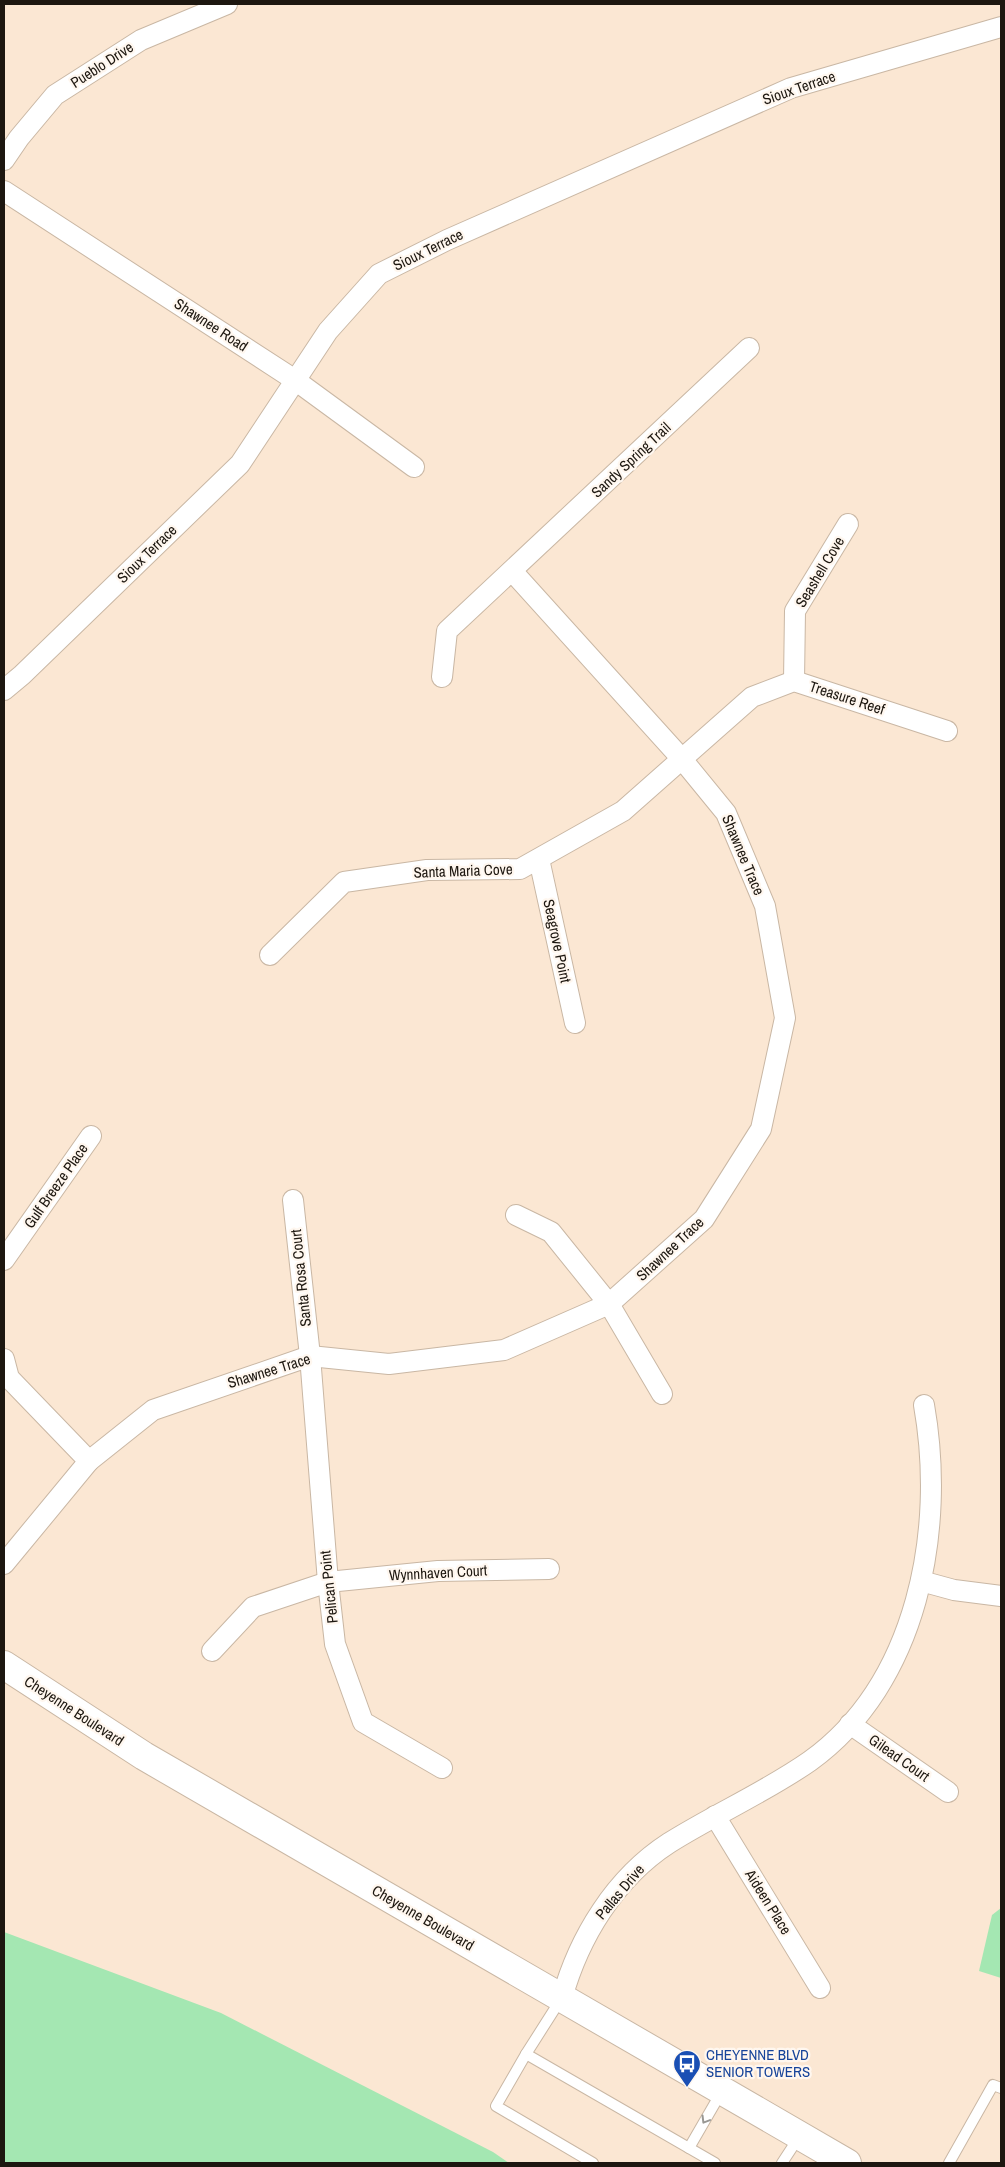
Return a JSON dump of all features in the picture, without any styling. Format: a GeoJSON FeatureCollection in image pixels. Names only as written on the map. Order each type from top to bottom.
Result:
{"type":"FeatureCollection","features":[{"type":"Feature","properties":{"kind":"street","name":"Pueblo Drive"},"geometry":{"type":"LineString","coordinates":[[4,160],[19,138],[55,95],[141,40],[227,4]]}},
{"type":"Feature","properties":{"kind":"street","name":"Sioux Terrace"},"geometry":{"type":"LineString","coordinates":[[4,690],[22,676],[240,464],[328,332],[379,274],[447,240],[791,88],[1001,27]]}},
{"type":"Feature","properties":{"kind":"street","name":"Shawnee Road"},"geometry":{"type":"LineString","coordinates":[[4,191],[295,380],[414,467]]}},
{"type":"Feature","properties":{"kind":"street","name":"Sandy Spring Trail"},"geometry":{"type":"LineString","coordinates":[[442,677],[447,631],[749,348]]}},
{"type":"Feature","properties":{"kind":"street","name":"Seashell Cove"},"geometry":{"type":"LineString","coordinates":[[794,681],[796,611],[848,524]]}},
{"type":"Feature","properties":{"kind":"street","name":"Shawnee Trace"},"geometry":{"type":"LineString","coordinates":[[4,1564],[89,1461],[153,1410],[310,1356],[389,1364],[504,1350],[610,1304],[704,1219],[761,1130],[785,1018],[765,906],[726,813],[681,758],[512,570]]}},
{"type":"Feature","properties":{"kind":"street","name":"Treasure Reef"},"geometry":{"type":"LineString","coordinates":[[681,758],[752,697],[794,681],[947,731]]}},
{"type":"Feature","properties":{"kind":"street","name":"Santa Maria Cove"},"geometry":{"type":"LineString","coordinates":[[270,955],[344,882],[427,870],[520,869],[623,810],[681,758]]}},
{"type":"Feature","properties":{"kind":"street","name":"Seagrove Point"},"geometry":{"type":"LineString","coordinates":[[539,859],[575,1023]]}},
{"type":"Feature","properties":{"kind":"street","name":"Gulf Breeze Place"},"geometry":{"type":"LineString","coordinates":[[4,1260],[91,1136]]}},
{"type":"Feature","properties":{"kind":"street","name":"Santa Rosa Court"},"geometry":{"type":"LineString","coordinates":[[293,1200],[310,1356]]}},
{"type":"Feature","properties":{"kind":"street"},"geometry":{"type":"LineString","coordinates":[[516,1215],[551,1232],[610,1304],[662,1394]]}},
{"type":"Feature","properties":{"kind":"street","name":"Pelican Point"},"geometry":{"type":"LineString","coordinates":[[310,1356],[328,1582],[335,1644],[363,1722],[442,1768]]}},
{"type":"Feature","properties":{"kind":"street"},"geometry":{"type":"LineString","coordinates":[[4,1359],[9,1378],[89,1461]]}},
{"type":"Feature","properties":{"kind":"street","name":"Pallas Drive"},"geometry":{"type":"LineString","coordinates":[[562,1998],[571,1970],[589,1931],[605,1906],[628,1878],[649,1858],[668,1844],[808,1762],[850,1724],[878,1689],[893,1663],[911,1619],[921,1581],[928,1530],[930,1488],[924,1405]]}},
{"type":"Feature","properties":{"kind":"street","name":"Wynnhaven Court"},"geometry":{"type":"LineString","coordinates":[[212,1651],[253,1607],[328,1582],[438,1571],[549,1569]]}},
{"type":"Feature","properties":{"kind":"street"},"geometry":{"type":"LineString","coordinates":[[921,1581],[954,1590],[1001,1596]]}},
{"type":"Feature","properties":{"kind":"street","name":"Cheyenne Boulevard"},"geometry":{"type":"LineString","coordinates":[[4,1664],[144,1756],[847,2163]]}},
{"type":"Feature","properties":{"kind":"street","name":"Gilead Court"},"geometry":{"type":"LineString","coordinates":[[850,1724],[948,1792]]}},
{"type":"Feature","properties":{"kind":"street","name":"Aideen Place"},"geometry":{"type":"LineString","coordinates":[[715,1816],[820,1988]]}},
{"type":"Feature","properties":{"kind":"lane"},"geometry":{"type":"LineString","coordinates":[[562,1998],[526,2054],[496,2106],[593,2163]]}},
{"type":"Feature","properties":{"kind":"lane"},"geometry":{"type":"LineString","coordinates":[[526,2054],[715,2163]]}},
{"type":"Feature","properties":{"kind":"lane"},"geometry":{"type":"LineString","coordinates":[[949,2163],[993,2085],[1001,2088]]}},
{"type":"Feature","properties":{"kind":"lane"},"geometry":{"type":"LineString","coordinates":[[689,2148],[722,2091]]}},
{"type":"Feature","properties":{"kind":"lane"},"geometry":{"type":"LineString","coordinates":[[782,2163],[799,2136]]}},
{"type":"Feature","properties":{"kind":"green space"},"geometry":{"type":"Polygon","coordinates":[[[1001,1908],[1001,1978],[979,1971],[992,1915],[1001,1908]]]}},
{"type":"Feature","properties":{"kind":"green space"},"geometry":{"type":"Polygon","coordinates":[[[4,1932],[221,2013],[493,2152],[509,2163],[4,2163],[4,1932]]]}},
{"type":"Feature","properties":{"kind":"place","name":"CHEYENNE BLVD SENIOR TOWERS"},"geometry":{"type":"Point","coordinates":[687,2088]}}]}
